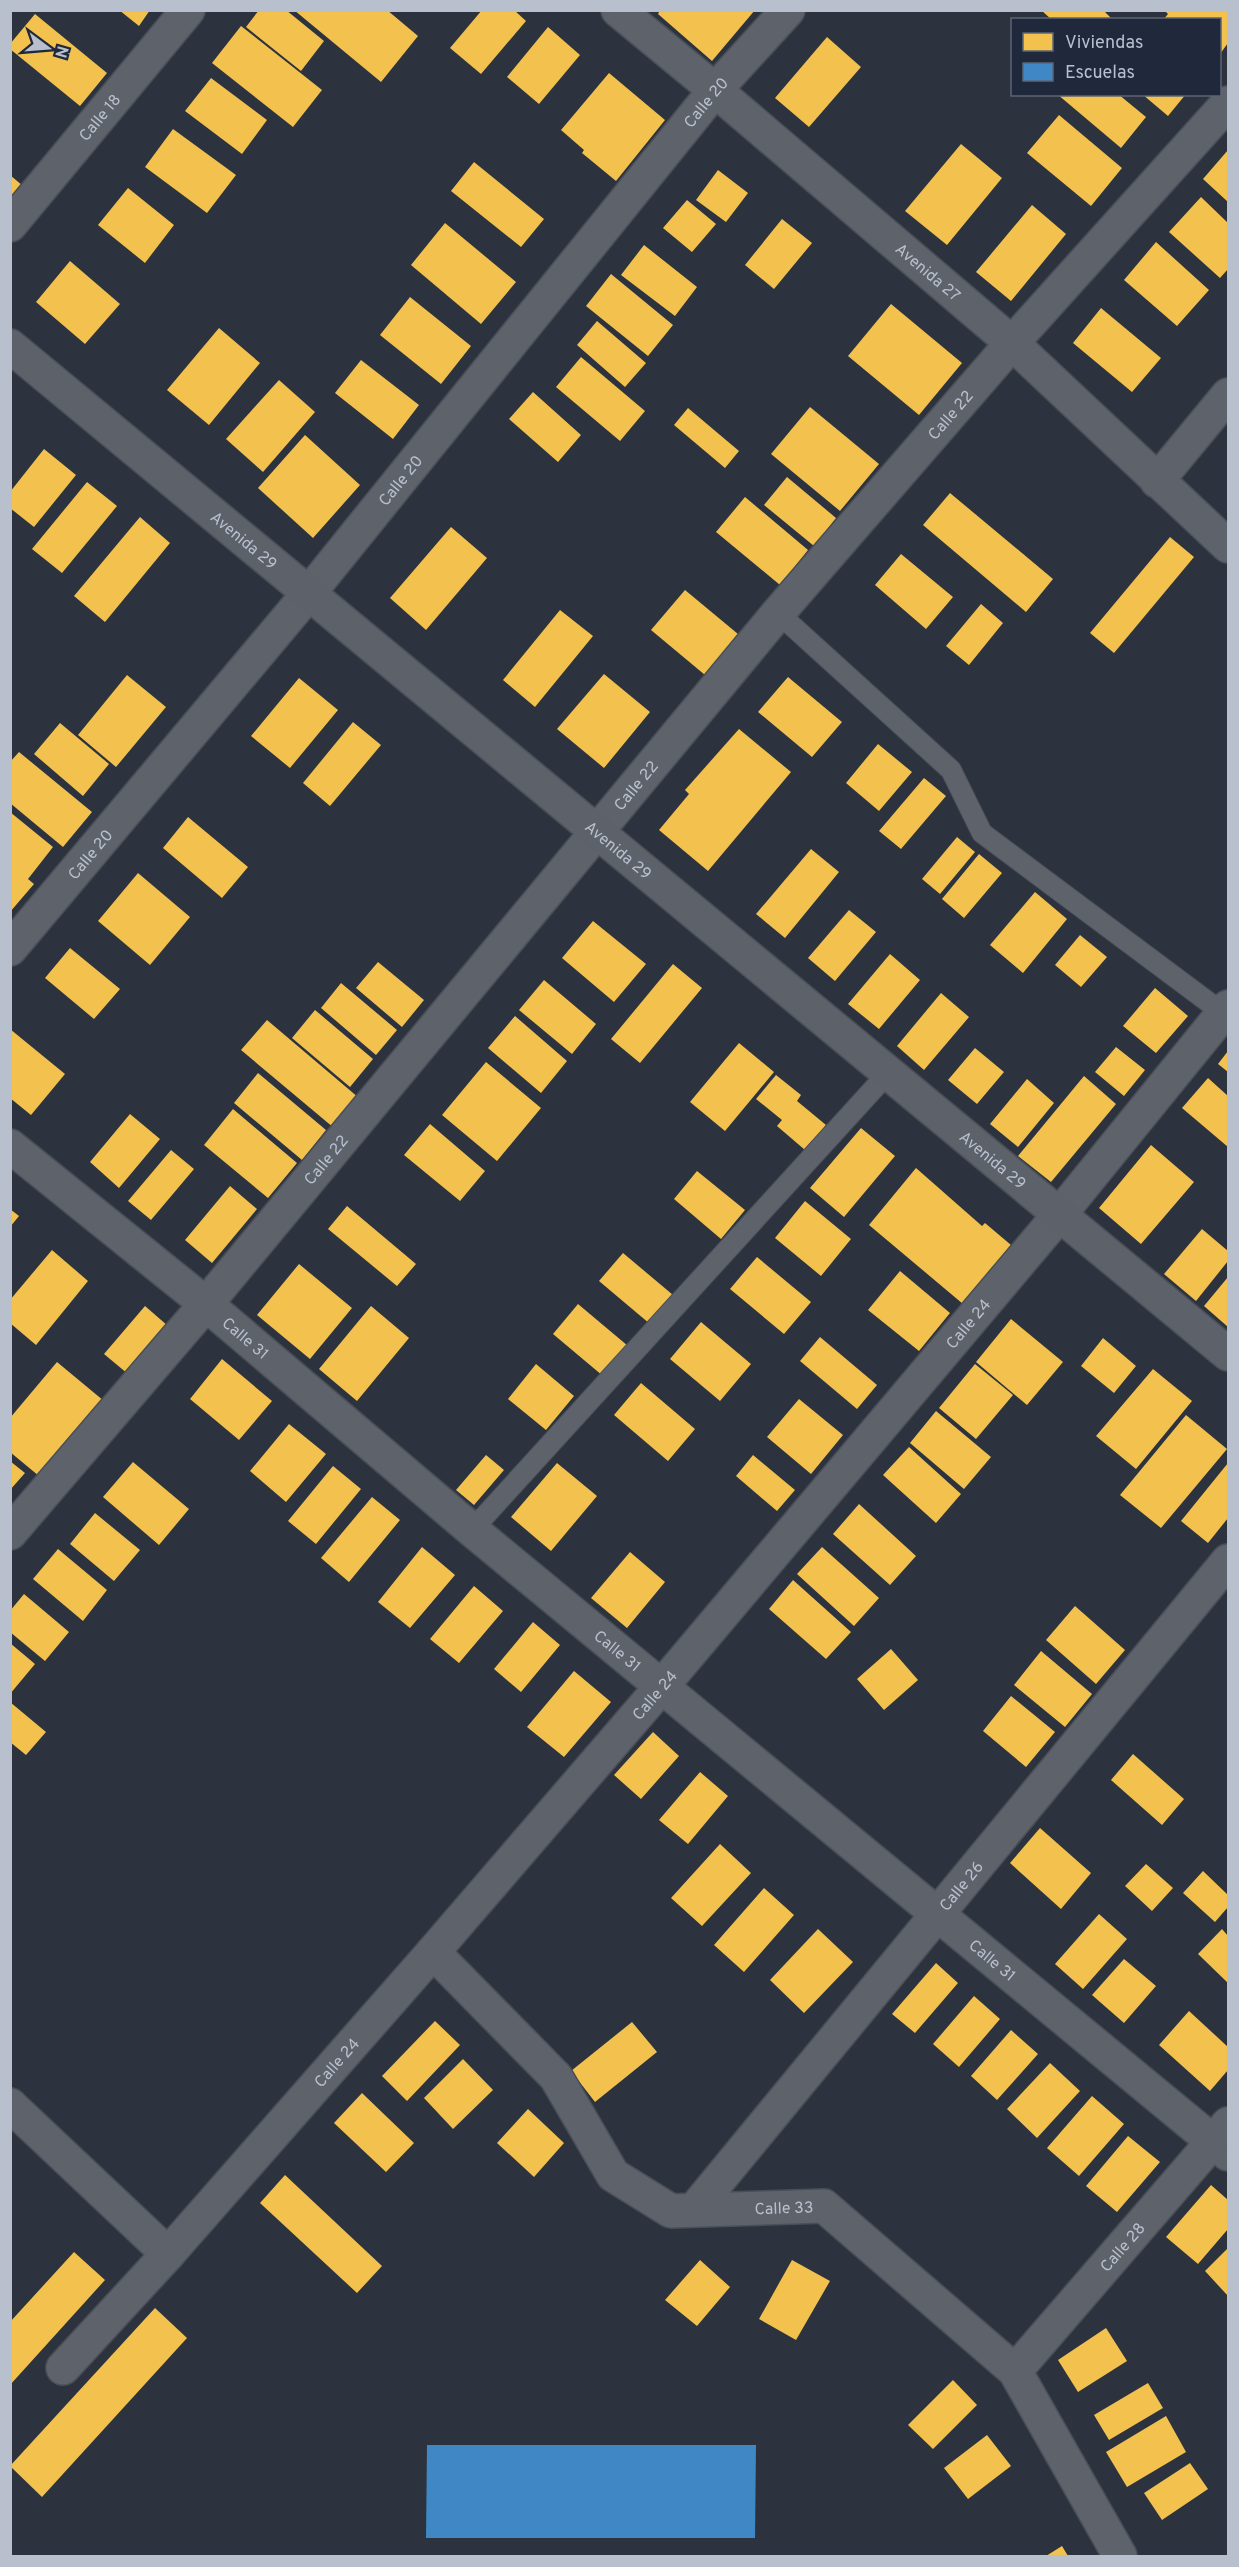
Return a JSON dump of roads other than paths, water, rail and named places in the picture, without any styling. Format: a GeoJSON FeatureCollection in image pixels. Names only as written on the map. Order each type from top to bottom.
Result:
{"type":"FeatureCollection","features":[{"type":"Feature","properties":{"kind":"street","name":"Calle 18"},"geometry":{"type":"LineString","coordinates":[[10,225],[188,10]]}},
{"type":"Feature","properties":{"kind":"street","name":"Avenida 27"},"geometry":{"type":"LineString","coordinates":[[618,10],[1012,343],[1228,546]]}},
{"type":"Feature","properties":{"kind":"street","name":"Calle 20"},"geometry":{"type":"LineString","coordinates":[[10,949],[309,593],[715,90],[788,10]]}},
{"type":"Feature","properties":{"kind":"street","name":"Calle 22"},"geometry":{"type":"LineString","coordinates":[[10,1533],[206,1304],[778,613],[1012,343],[1228,103]]}},
{"type":"Feature","properties":{"kind":"street","name":"Avenida 29"},"geometry":{"type":"LineString","coordinates":[[10,346],[1228,1354]]}},
{"type":"Feature","properties":{"kind":"street"},"geometry":{"type":"LineString","coordinates":[[1157,481],[1228,395]]}},
{"type":"Feature","properties":{"kind":"street","name":"Calle 24"},"geometry":{"type":"LineString","coordinates":[[63,2368],[168,2254],[662,1686],[1060,1214],[1226,1010]]}},
{"type":"Feature","properties":{"kind":"street","name":"Calle 31"},"geometry":{"type":"LineString","coordinates":[[10,1146],[206,1304],[472,1530],[938,1914],[1223,2140]]}},
{"type":"Feature","properties":{"kind":"street","name":"Calle 26"},"geometry":{"type":"LineString","coordinates":[[694,2210],[1228,1561]]}},
{"type":"Feature","properties":{"kind":"street","name":"Calle 33"},"geometry":{"type":"LineString","coordinates":[[433,1952],[556,2078],[613,2175],[671,2211],[824,2206],[1015,2371],[1120,2556]]}},
{"type":"Feature","properties":{"kind":"street"},"geometry":{"type":"LineString","coordinates":[[10,2105],[168,2254]]}},
{"type":"Feature","properties":{"kind":"street","name":"Calle 28"},"geometry":{"type":"LineString","coordinates":[[1015,2371],[1223,2140]]}},
{"type":"Feature","properties":{"kind":"lane"},"geometry":{"type":"LineString","coordinates":[[778,613],[951,770],[982,833],[1226,1010]]}},
{"type":"Feature","properties":{"kind":"lane"},"geometry":{"type":"LineString","coordinates":[[472,1530],[889,1072]]}}]}
